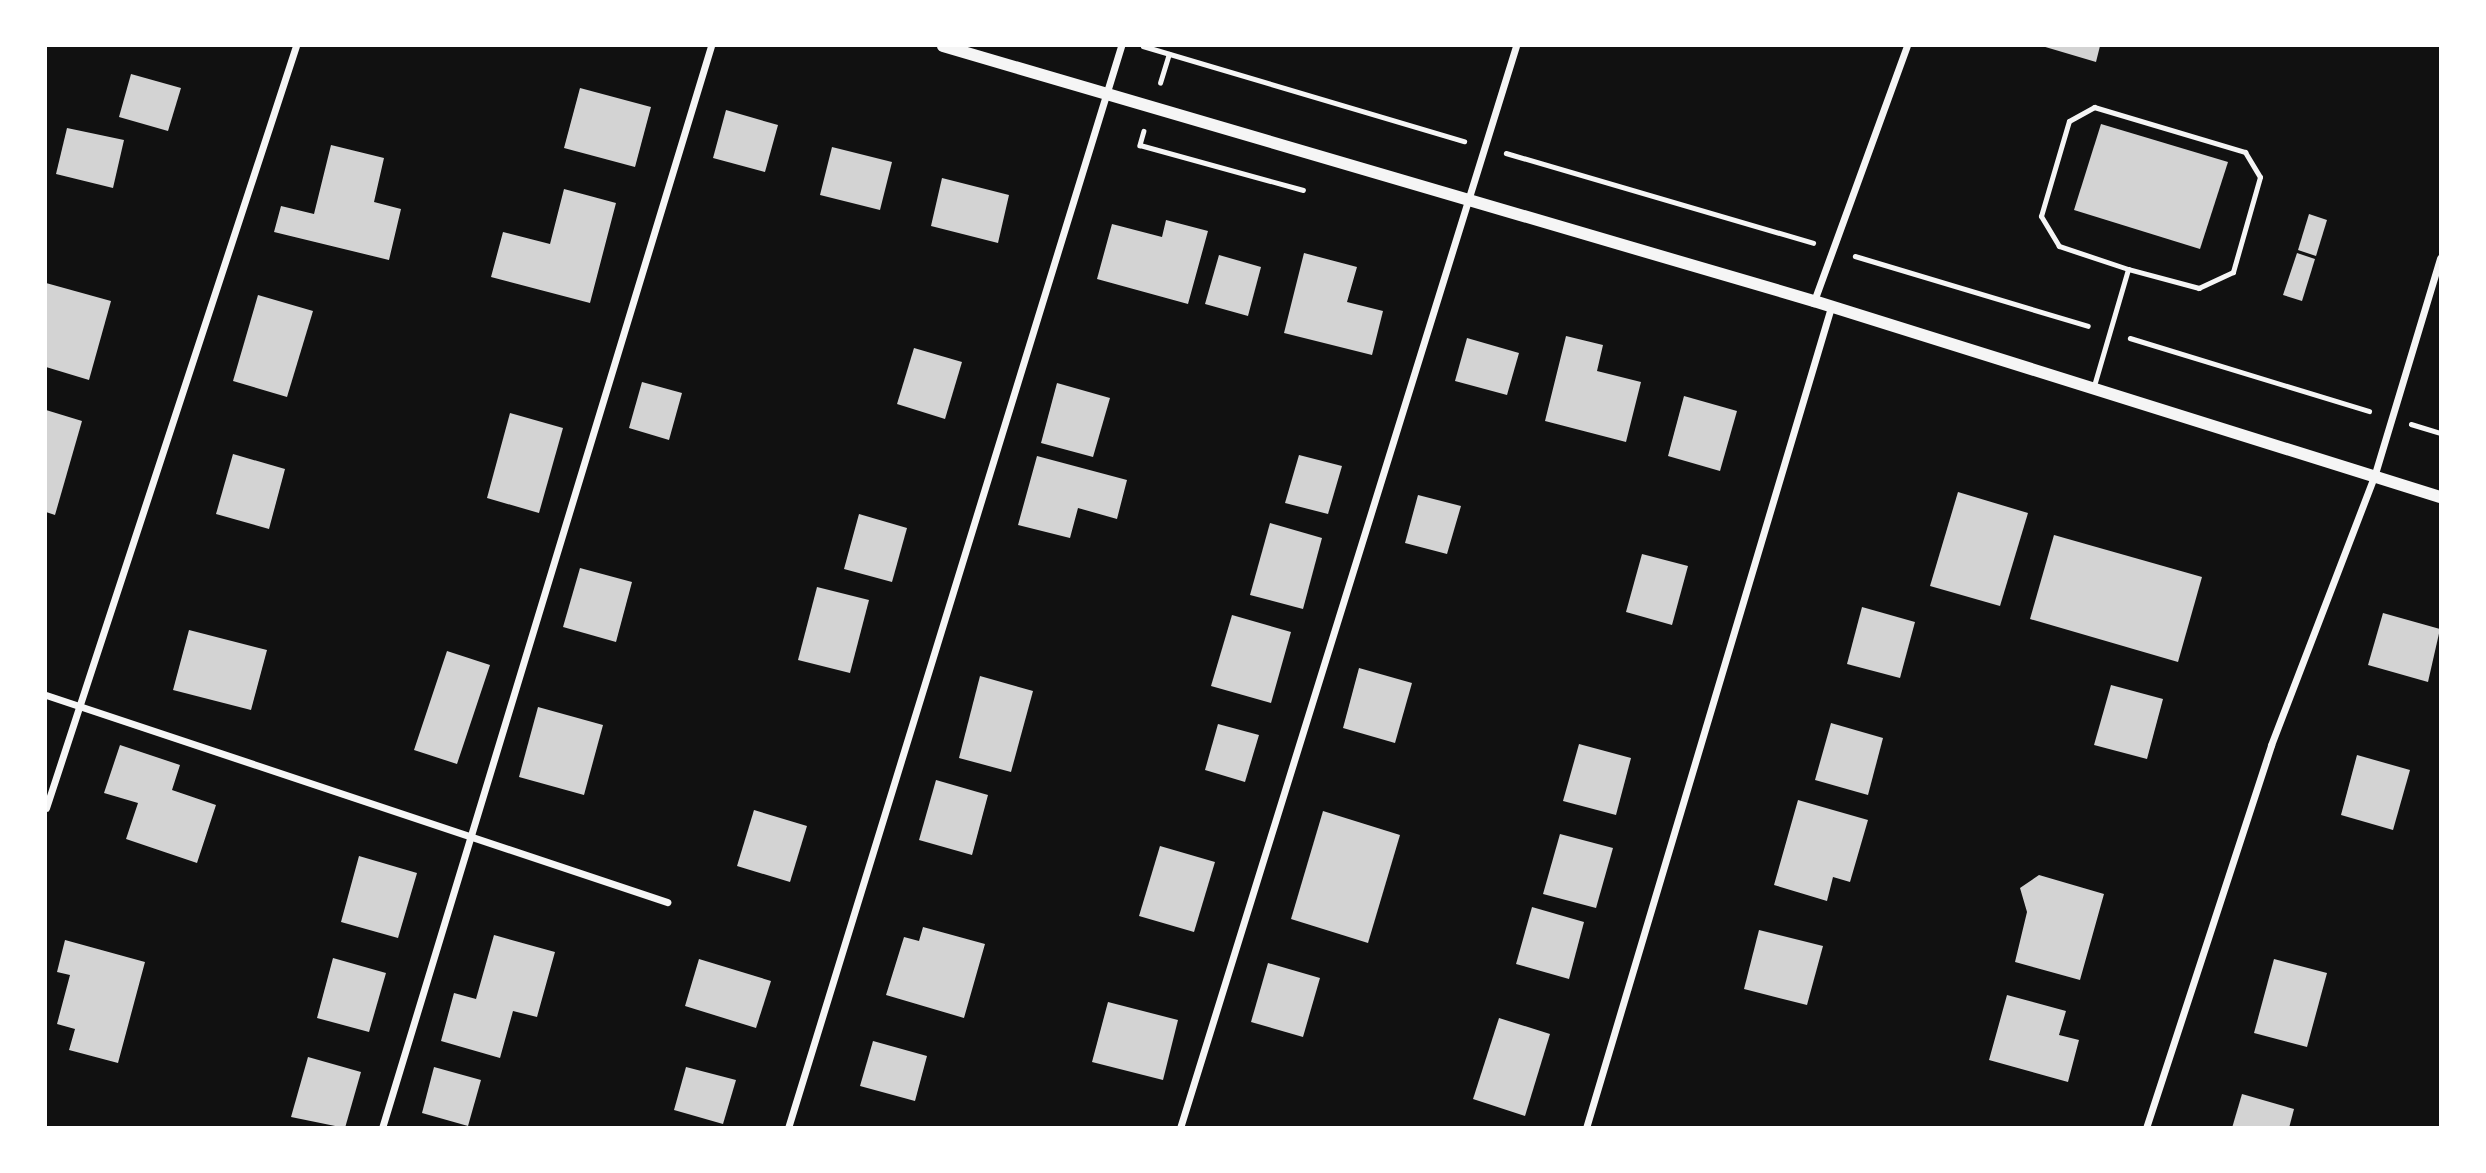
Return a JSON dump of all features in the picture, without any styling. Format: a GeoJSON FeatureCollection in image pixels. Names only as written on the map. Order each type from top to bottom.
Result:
{"type":"FeatureCollection","features":[{"type":"Feature","properties":{"kind":"street"},"geometry":{"type":"LineString","coordinates":[[46,808],[296,46]]}},
{"type":"Feature","properties":{"kind":"street"},"geometry":{"type":"LineString","coordinates":[[382,1128],[473,837],[711,46]]}},
{"type":"Feature","properties":{"kind":"street"},"geometry":{"type":"LineString","coordinates":[[943,46],[1470,203],[1814,301],[2441,498]]}},
{"type":"Feature","properties":{"kind":"street"},"geometry":{"type":"LineString","coordinates":[[788,1128],[1121,46]]}},
{"type":"Feature","properties":{"kind":"street"},"geometry":{"type":"LineString","coordinates":[[1180,1128],[1470,203],[1516,46]]}},
{"type":"Feature","properties":{"kind":"street"},"geometry":{"type":"LineString","coordinates":[[1814,301],[1908,46]]}},
{"type":"Feature","properties":{"kind":"street"},"geometry":{"type":"LineString","coordinates":[[2146,1128],[2271,745],[2374,477],[2441,258]]}},
{"type":"Feature","properties":{"kind":"street"},"geometry":{"type":"LineString","coordinates":[[1587,1128],[1831,307]]}},
{"type":"Feature","properties":{"kind":"street"},"geometry":{"type":"LineString","coordinates":[[46,695],[667,902]]}},
{"type":"Feature","properties":{"kind":"lane"},"geometry":{"type":"LineString","coordinates":[[2094,107],[2245,152],[2260,177],[2233,272],[2199,288],[2128,269],[2059,246],[2041,216],[2069,121],[2094,107]]}},
{"type":"Feature","properties":{"kind":"lane"},"geometry":{"type":"LineString","coordinates":[[2093,389],[2128,269]]}},
{"type":"Feature","properties":{"kind":"path"},"geometry":{"type":"LineString","coordinates":[[1143,46],[1833,249],[2441,433]]}},
{"type":"Feature","properties":{"kind":"building"},"geometry":{"type":"Polygon","coordinates":[[[2042,46],[2100,46],[2096,62],[2042,46]]]}},
{"type":"Feature","properties":{"kind":"building"},"geometry":{"type":"Polygon","coordinates":[[[131,74],[181,88],[168,131],[119,117],[131,74]]]}},
{"type":"Feature","properties":{"kind":"building"},"geometry":{"type":"Polygon","coordinates":[[[580,88],[651,107],[635,167],[564,148],[580,88]]]}},
{"type":"Feature","properties":{"kind":"building"},"geometry":{"type":"Polygon","coordinates":[[[726,110],[778,125],[765,172],[713,158],[726,110]]]}},
{"type":"Feature","properties":{"kind":"building"},"geometry":{"type":"Polygon","coordinates":[[[2101,124],[2228,162],[2200,249],[2074,210],[2101,124]]]}},
{"type":"Feature","properties":{"kind":"building"},"geometry":{"type":"Polygon","coordinates":[[[67,128],[124,140],[113,188],[56,174],[67,128]]]}},
{"type":"Feature","properties":{"kind":"building"},"geometry":{"type":"Polygon","coordinates":[[[331,145],[384,158],[374,202],[401,209],[389,260],[274,232],[281,206],[314,214],[331,145]]]}},
{"type":"Feature","properties":{"kind":"building"},"geometry":{"type":"Polygon","coordinates":[[[832,147],[892,162],[880,210],[820,195],[832,147]]]}},
{"type":"Feature","properties":{"kind":"building"},"geometry":{"type":"Polygon","coordinates":[[[942,178],[1009,195],[998,243],[931,226],[942,178]]]}},
{"type":"Feature","properties":{"kind":"building"},"geometry":{"type":"Polygon","coordinates":[[[564,189],[616,203],[590,303],[491,277],[503,232],[550,244],[564,189]]]}},
{"type":"Feature","properties":{"kind":"building"},"geometry":{"type":"Polygon","coordinates":[[[2309,214],[2327,220],[2316,256],[2298,250],[2309,214]]]}},
{"type":"Feature","properties":{"kind":"building"},"geometry":{"type":"Polygon","coordinates":[[[1166,220],[1208,231],[1188,304],[1097,279],[1112,224],[1162,237],[1166,220]]]}},
{"type":"Feature","properties":{"kind":"building"},"geometry":{"type":"Polygon","coordinates":[[[1304,253],[1357,267],[1347,302],[1383,311],[1372,355],[1284,333],[1304,253]]]}},
{"type":"Feature","properties":{"kind":"building"},"geometry":{"type":"Polygon","coordinates":[[[2297,253],[2315,259],[2302,301],[2283,295],[2297,253]]]}},
{"type":"Feature","properties":{"kind":"building"},"geometry":{"type":"Polygon","coordinates":[[[1219,255],[1261,267],[1248,316],[1205,304],[1219,255]]]}},
{"type":"Feature","properties":{"kind":"building"},"geometry":{"type":"Polygon","coordinates":[[[46,283],[111,301],[89,380],[46,367],[46,283]]]}},
{"type":"Feature","properties":{"kind":"building"},"geometry":{"type":"Polygon","coordinates":[[[258,295],[313,311],[287,397],[233,381],[258,295]]]}},
{"type":"Feature","properties":{"kind":"building"},"geometry":{"type":"Polygon","coordinates":[[[1566,336],[1603,345],[1597,371],[1641,382],[1626,442],[1545,421],[1566,336]]]}},
{"type":"Feature","properties":{"kind":"building"},"geometry":{"type":"Polygon","coordinates":[[[1467,338],[1519,353],[1507,395],[1455,381],[1467,338]]]}},
{"type":"Feature","properties":{"kind":"building"},"geometry":{"type":"Polygon","coordinates":[[[914,348],[962,362],[945,419],[897,404],[914,348]]]}},
{"type":"Feature","properties":{"kind":"building"},"geometry":{"type":"Polygon","coordinates":[[[642,382],[682,393],[669,440],[629,428],[642,382]]]}},
{"type":"Feature","properties":{"kind":"building"},"geometry":{"type":"Polygon","coordinates":[[[1057,383],[1110,398],[1093,457],[1041,443],[1057,383]]]}},
{"type":"Feature","properties":{"kind":"building"},"geometry":{"type":"Polygon","coordinates":[[[1684,396],[1737,411],[1720,471],[1668,456],[1684,396]]]}},
{"type":"Feature","properties":{"kind":"building"},"geometry":{"type":"Polygon","coordinates":[[[46,410],[82,421],[55,515],[46,512],[46,410]]]}},
{"type":"Feature","properties":{"kind":"building"},"geometry":{"type":"Polygon","coordinates":[[[510,413],[563,428],[539,513],[487,498],[510,413]]]}},
{"type":"Feature","properties":{"kind":"building"},"geometry":{"type":"Polygon","coordinates":[[[233,454],[285,469],[269,529],[216,514],[233,454]]]}},
{"type":"Feature","properties":{"kind":"building"},"geometry":{"type":"Polygon","coordinates":[[[1299,455],[1342,466],[1328,514],[1285,503],[1299,455]]]}},
{"type":"Feature","properties":{"kind":"building"},"geometry":{"type":"Polygon","coordinates":[[[1037,456],[1127,480],[1117,519],[1078,508],[1070,538],[1018,525],[1037,456]]]}},
{"type":"Feature","properties":{"kind":"building"},"geometry":{"type":"Polygon","coordinates":[[[1958,492],[2028,513],[2000,606],[1930,586],[1958,492]]]}},
{"type":"Feature","properties":{"kind":"building"},"geometry":{"type":"Polygon","coordinates":[[[1418,495],[1461,506],[1447,554],[1405,543],[1418,495]]]}},
{"type":"Feature","properties":{"kind":"building"},"geometry":{"type":"Polygon","coordinates":[[[859,514],[907,528],[892,582],[844,569],[859,514]]]}},
{"type":"Feature","properties":{"kind":"building"},"geometry":{"type":"Polygon","coordinates":[[[1270,523],[1322,538],[1303,609],[1250,595],[1270,523]]]}},
{"type":"Feature","properties":{"kind":"building"},"geometry":{"type":"Polygon","coordinates":[[[2054,535],[2202,577],[2178,662],[2030,619],[2054,535]]]}},
{"type":"Feature","properties":{"kind":"building"},"geometry":{"type":"Polygon","coordinates":[[[1642,554],[1688,566],[1672,625],[1626,612],[1642,554]]]}},
{"type":"Feature","properties":{"kind":"building"},"geometry":{"type":"Polygon","coordinates":[[[580,568],[632,582],[616,642],[563,627],[580,568]]]}},
{"type":"Feature","properties":{"kind":"building"},"geometry":{"type":"Polygon","coordinates":[[[817,587],[869,600],[850,673],[798,660],[817,587]]]}},
{"type":"Feature","properties":{"kind":"building"},"geometry":{"type":"Polygon","coordinates":[[[1862,607],[1915,622],[1900,678],[1847,664],[1862,607]]]}},
{"type":"Feature","properties":{"kind":"building"},"geometry":{"type":"Polygon","coordinates":[[[2383,613],[2440,629],[2428,682],[2368,665],[2383,613]]]}},
{"type":"Feature","properties":{"kind":"building"},"geometry":{"type":"Polygon","coordinates":[[[1232,615],[1291,632],[1271,703],[1211,686],[1232,615]]]}},
{"type":"Feature","properties":{"kind":"building"},"geometry":{"type":"Polygon","coordinates":[[[189,630],[267,650],[251,710],[173,690],[189,630]]]}},
{"type":"Feature","properties":{"kind":"building"},"geometry":{"type":"Polygon","coordinates":[[[447,651],[490,665],[457,764],[414,750],[447,651]]]}},
{"type":"Feature","properties":{"kind":"building"},"geometry":{"type":"Polygon","coordinates":[[[1359,668],[1412,683],[1395,743],[1343,728],[1359,668]]]}},
{"type":"Feature","properties":{"kind":"building"},"geometry":{"type":"Polygon","coordinates":[[[980,676],[1033,691],[1011,772],[959,758],[980,676]]]}},
{"type":"Feature","properties":{"kind":"building"},"geometry":{"type":"Polygon","coordinates":[[[2111,685],[2163,699],[2147,759],[2094,745],[2111,685]]]}},
{"type":"Feature","properties":{"kind":"building"},"geometry":{"type":"Polygon","coordinates":[[[538,707],[603,725],[584,795],[519,777],[538,707]]]}},
{"type":"Feature","properties":{"kind":"building"},"geometry":{"type":"Polygon","coordinates":[[[1831,723],[1883,738],[1868,795],[1815,780],[1831,723]]]}},
{"type":"Feature","properties":{"kind":"building"},"geometry":{"type":"Polygon","coordinates":[[[1218,724],[1259,735],[1245,782],[1205,770],[1218,724]]]}},
{"type":"Feature","properties":{"kind":"building"},"geometry":{"type":"Polygon","coordinates":[[[1579,744],[1631,758],[1616,815],[1563,801],[1579,744]]]}},
{"type":"Feature","properties":{"kind":"building"},"geometry":{"type":"Polygon","coordinates":[[[120,745],[180,765],[172,790],[216,805],[197,863],[126,839],[138,803],[104,793],[120,745]]]}},
{"type":"Feature","properties":{"kind":"building"},"geometry":{"type":"Polygon","coordinates":[[[2357,755],[2410,770],[2393,830],[2341,815],[2357,755]]]}},
{"type":"Feature","properties":{"kind":"building"},"geometry":{"type":"Polygon","coordinates":[[[936,780],[988,795],[972,855],[919,840],[936,780]]]}},
{"type":"Feature","properties":{"kind":"building"},"geometry":{"type":"Polygon","coordinates":[[[1798,800],[1868,820],[1850,882],[1833,877],[1827,901],[1774,885],[1798,800]]]}},
{"type":"Feature","properties":{"kind":"building"},"geometry":{"type":"Polygon","coordinates":[[[754,810],[807,826],[790,882],[737,866],[754,810]]]}},
{"type":"Feature","properties":{"kind":"building"},"geometry":{"type":"Polygon","coordinates":[[[1323,811],[1400,835],[1368,943],[1291,919],[1323,811]]]}},
{"type":"Feature","properties":{"kind":"building"},"geometry":{"type":"Polygon","coordinates":[[[1560,834],[1613,848],[1596,908],[1543,894],[1560,834]]]}},
{"type":"Feature","properties":{"kind":"building"},"geometry":{"type":"Polygon","coordinates":[[[1160,846],[1215,862],[1194,932],[1139,916],[1160,846]]]}},
{"type":"Feature","properties":{"kind":"building"},"geometry":{"type":"Polygon","coordinates":[[[359,856],[417,873],[398,938],[341,922],[359,856]]]}},
{"type":"Feature","properties":{"kind":"building"},"geometry":{"type":"Polygon","coordinates":[[[2039,875],[2104,894],[2080,980],[2015,962],[2027,912],[2020,888],[2039,875]]]}},
{"type":"Feature","properties":{"kind":"building"},"geometry":{"type":"Polygon","coordinates":[[[1532,907],[1584,922],[1569,979],[1516,964],[1532,907]]]}},
{"type":"Feature","properties":{"kind":"building"},"geometry":{"type":"Polygon","coordinates":[[[923,927],[985,944],[964,1018],[886,995],[904,937],[919,941],[923,927]]]}},
{"type":"Feature","properties":{"kind":"building"},"geometry":{"type":"Polygon","coordinates":[[[1759,930],[1823,946],[1807,1005],[1744,989],[1759,930]]]}},
{"type":"Feature","properties":{"kind":"building"},"geometry":{"type":"Polygon","coordinates":[[[494,935],[555,952],[537,1017],[513,1011],[500,1058],[441,1041],[454,993],[476,999],[494,935]]]}},
{"type":"Feature","properties":{"kind":"building"},"geometry":{"type":"Polygon","coordinates":[[[65,940],[145,962],[118,1063],[69,1050],[75,1029],[57,1024],[70,975],[57,972],[65,940]]]}},
{"type":"Feature","properties":{"kind":"building"},"geometry":{"type":"Polygon","coordinates":[[[333,958],[386,973],[369,1032],[317,1018],[333,958]]]}},
{"type":"Feature","properties":{"kind":"building"},"geometry":{"type":"Polygon","coordinates":[[[699,959],[771,981],[756,1028],[685,1006],[699,959]]]}},
{"type":"Feature","properties":{"kind":"building"},"geometry":{"type":"Polygon","coordinates":[[[2274,959],[2327,973],[2307,1047],[2254,1033],[2274,959]]]}},
{"type":"Feature","properties":{"kind":"building"},"geometry":{"type":"Polygon","coordinates":[[[1268,963],[1320,978],[1303,1037],[1251,1022],[1268,963]]]}},
{"type":"Feature","properties":{"kind":"building"},"geometry":{"type":"Polygon","coordinates":[[[2007,995],[2066,1011],[2059,1035],[2079,1040],[2068,1082],[1989,1060],[2007,995]]]}},
{"type":"Feature","properties":{"kind":"building"},"geometry":{"type":"Polygon","coordinates":[[[1108,1002],[1178,1020],[1163,1080],[1092,1062],[1108,1002]]]}},
{"type":"Feature","properties":{"kind":"building"},"geometry":{"type":"Polygon","coordinates":[[[1499,1018],[1550,1034],[1525,1116],[1473,1099],[1499,1018]]]}},
{"type":"Feature","properties":{"kind":"building"},"geometry":{"type":"Polygon","coordinates":[[[873,1041],[927,1056],[915,1101],[860,1086],[873,1041]]]}},
{"type":"Feature","properties":{"kind":"building"},"geometry":{"type":"Polygon","coordinates":[[[308,1057],[361,1072],[345,1128],[291,1117],[308,1057]]]}},
{"type":"Feature","properties":{"kind":"building"},"geometry":{"type":"Polygon","coordinates":[[[434,1067],[481,1080],[468,1126],[422,1113],[434,1067]]]}},
{"type":"Feature","properties":{"kind":"building"},"geometry":{"type":"Polygon","coordinates":[[[686,1067],[736,1080],[723,1124],[674,1110],[686,1067]]]}},
{"type":"Feature","properties":{"kind":"building"},"geometry":{"type":"Polygon","coordinates":[[[2242,1094],[2294,1109],[2289,1128],[2232,1128],[2242,1094]]]}}]}
